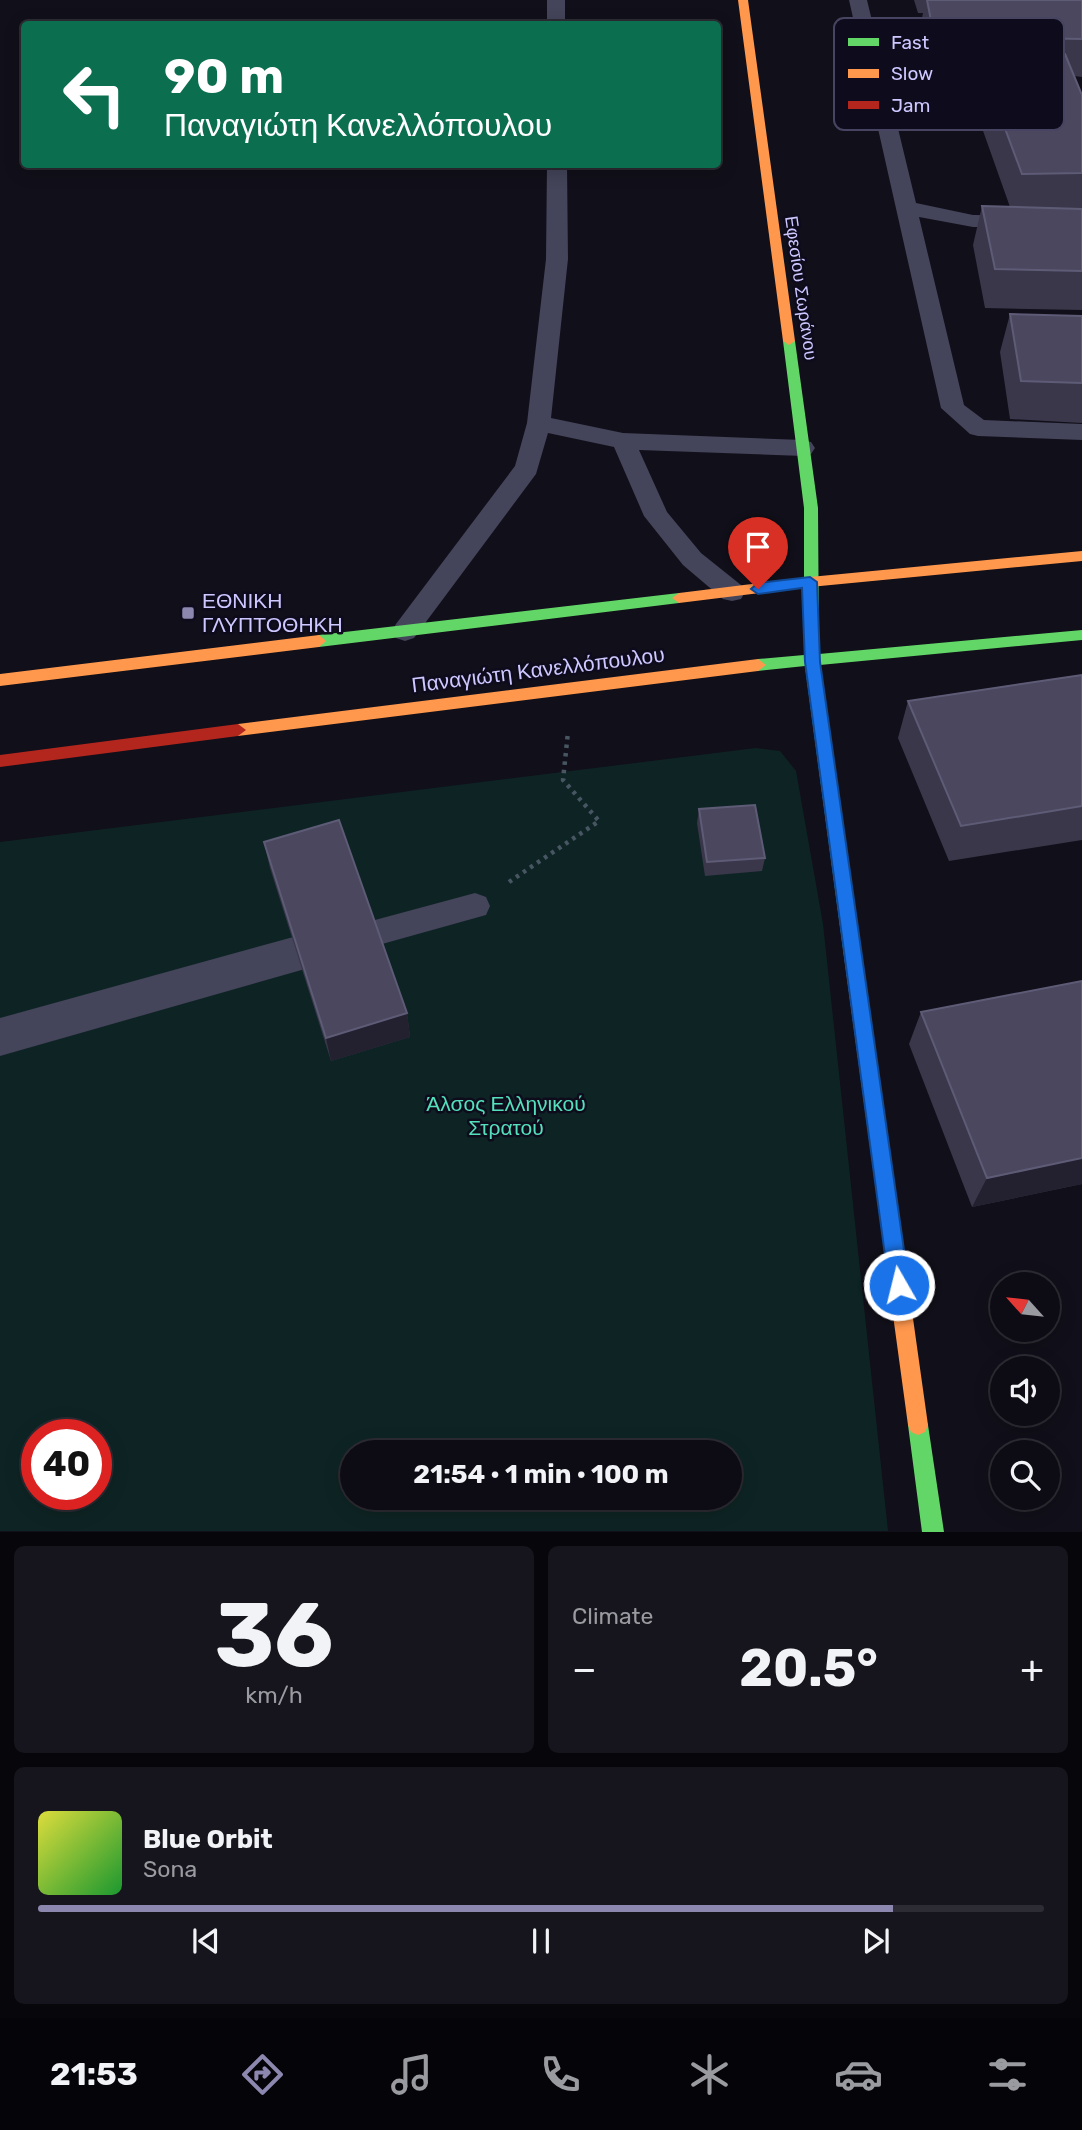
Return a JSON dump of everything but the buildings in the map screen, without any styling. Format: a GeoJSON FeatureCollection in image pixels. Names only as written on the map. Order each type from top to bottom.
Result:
{"type":"FeatureCollection","features":[{"type":"Feature","properties":{"kind":"main road","name":"Εφεσίου Σωράνου"},"geometry":{"type":"LineString","coordinates":[[743,0],[811,508],[812,662],[933,1531]]}},
{"type":"Feature","properties":{"kind":"main road"},"geometry":{"type":"LineString","coordinates":[[0,680],[810,582],[1082,556]]}},
{"type":"Feature","properties":{"kind":"main road","name":"Παναγιώτη Κανελλόπουλου"},"geometry":{"type":"LineString","coordinates":[[0,761],[644,678],[1082,635]]}},
{"type":"Feature","properties":{"kind":"street"},"geometry":{"type":"LineString","coordinates":[[0,1037],[297,954]]}},
{"type":"Feature","properties":{"kind":"lane"},"geometry":{"type":"LineString","coordinates":[[556,0],[556,21]]}},
{"type":"Feature","properties":{"kind":"lane"},"geometry":{"type":"LineString","coordinates":[[858,0],[862,18]]}},
{"type":"Feature","properties":{"kind":"lane"},"geometry":{"type":"LineString","coordinates":[[889,130],[953,408],[978,428],[1082,432]]}},
{"type":"Feature","properties":{"kind":"lane"},"geometry":{"type":"LineString","coordinates":[[405,631],[527,468],[539,423],[557,259],[557,168]]}},
{"type":"Feature","properties":{"kind":"lane"},"geometry":{"type":"LineString","coordinates":[[907,208],[973,221],[1082,222]]}},
{"type":"Feature","properties":{"kind":"lane"},"geometry":{"type":"LineString","coordinates":[[539,423],[623,441],[803,448]]}},
{"type":"Feature","properties":{"kind":"lane"},"geometry":{"type":"LineString","coordinates":[[623,441],[656,516],[692,559],[732,592]]}},
{"type":"Feature","properties":{"kind":"lane"},"geometry":{"type":"LineString","coordinates":[[374,933],[475,906]]}},
{"type":"Feature","properties":{"kind":"path"},"geometry":{"type":"LineString","coordinates":[[475,906],[599,821],[563,780],[569,724]]}},
{"type":"Feature","properties":{"kind":"green space","name":"Άλσος Ελληνικού Στρατού"},"geometry":{"type":"Polygon","coordinates":[[[756,748],[780,751],[796,771],[823,924],[888,1531],[0,1531],[0,842],[756,748]]]}},
{"type":"Feature","properties":{"kind":"traffic: fast"},"geometry":{"type":"LineString","coordinates":[[789,341],[811,508],[812,661],[853,956]]}},
{"type":"Feature","properties":{"kind":"traffic: fast"},"geometry":{"type":"LineString","coordinates":[[319,641],[679,598]]}},
{"type":"Feature","properties":{"kind":"traffic: fast"},"geometry":{"type":"LineString","coordinates":[[758,665],[1082,635]]}},
{"type":"Feature","properties":{"kind":"traffic: fast"},"geometry":{"type":"LineString","coordinates":[[918,1425],[933,1532]]}},
{"type":"Feature","properties":{"kind":"traffic: slow"},"geometry":{"type":"LineString","coordinates":[[743,0],[789,341]]}},
{"type":"Feature","properties":{"kind":"traffic: slow"},"geometry":{"type":"LineString","coordinates":[[679,598],[810,582],[1082,556]]}},
{"type":"Feature","properties":{"kind":"traffic: slow"},"geometry":{"type":"LineString","coordinates":[[0,680],[319,641]]}},
{"type":"Feature","properties":{"kind":"traffic: slow"},"geometry":{"type":"LineString","coordinates":[[238,730],[758,665]]}},
{"type":"Feature","properties":{"kind":"traffic: slow"},"geometry":{"type":"LineString","coordinates":[[853,956],[918,1425]]}},
{"type":"Feature","properties":{"kind":"traffic: jam"},"geometry":{"type":"LineString","coordinates":[[0,761],[238,730]]}},
{"type":"Feature","properties":{"kind":"place","name":"ΕΘΝΙΚΗ ΓΛΥΠΤΟΘΗΚΗ"},"geometry":{"type":"Point","coordinates":[188,613]}},
{"type":"Feature","properties":{"kind":"route"},"geometry":{"type":"LineString","coordinates":[[758,589],[810,582],[812,662],[899,1285]]}}]}
